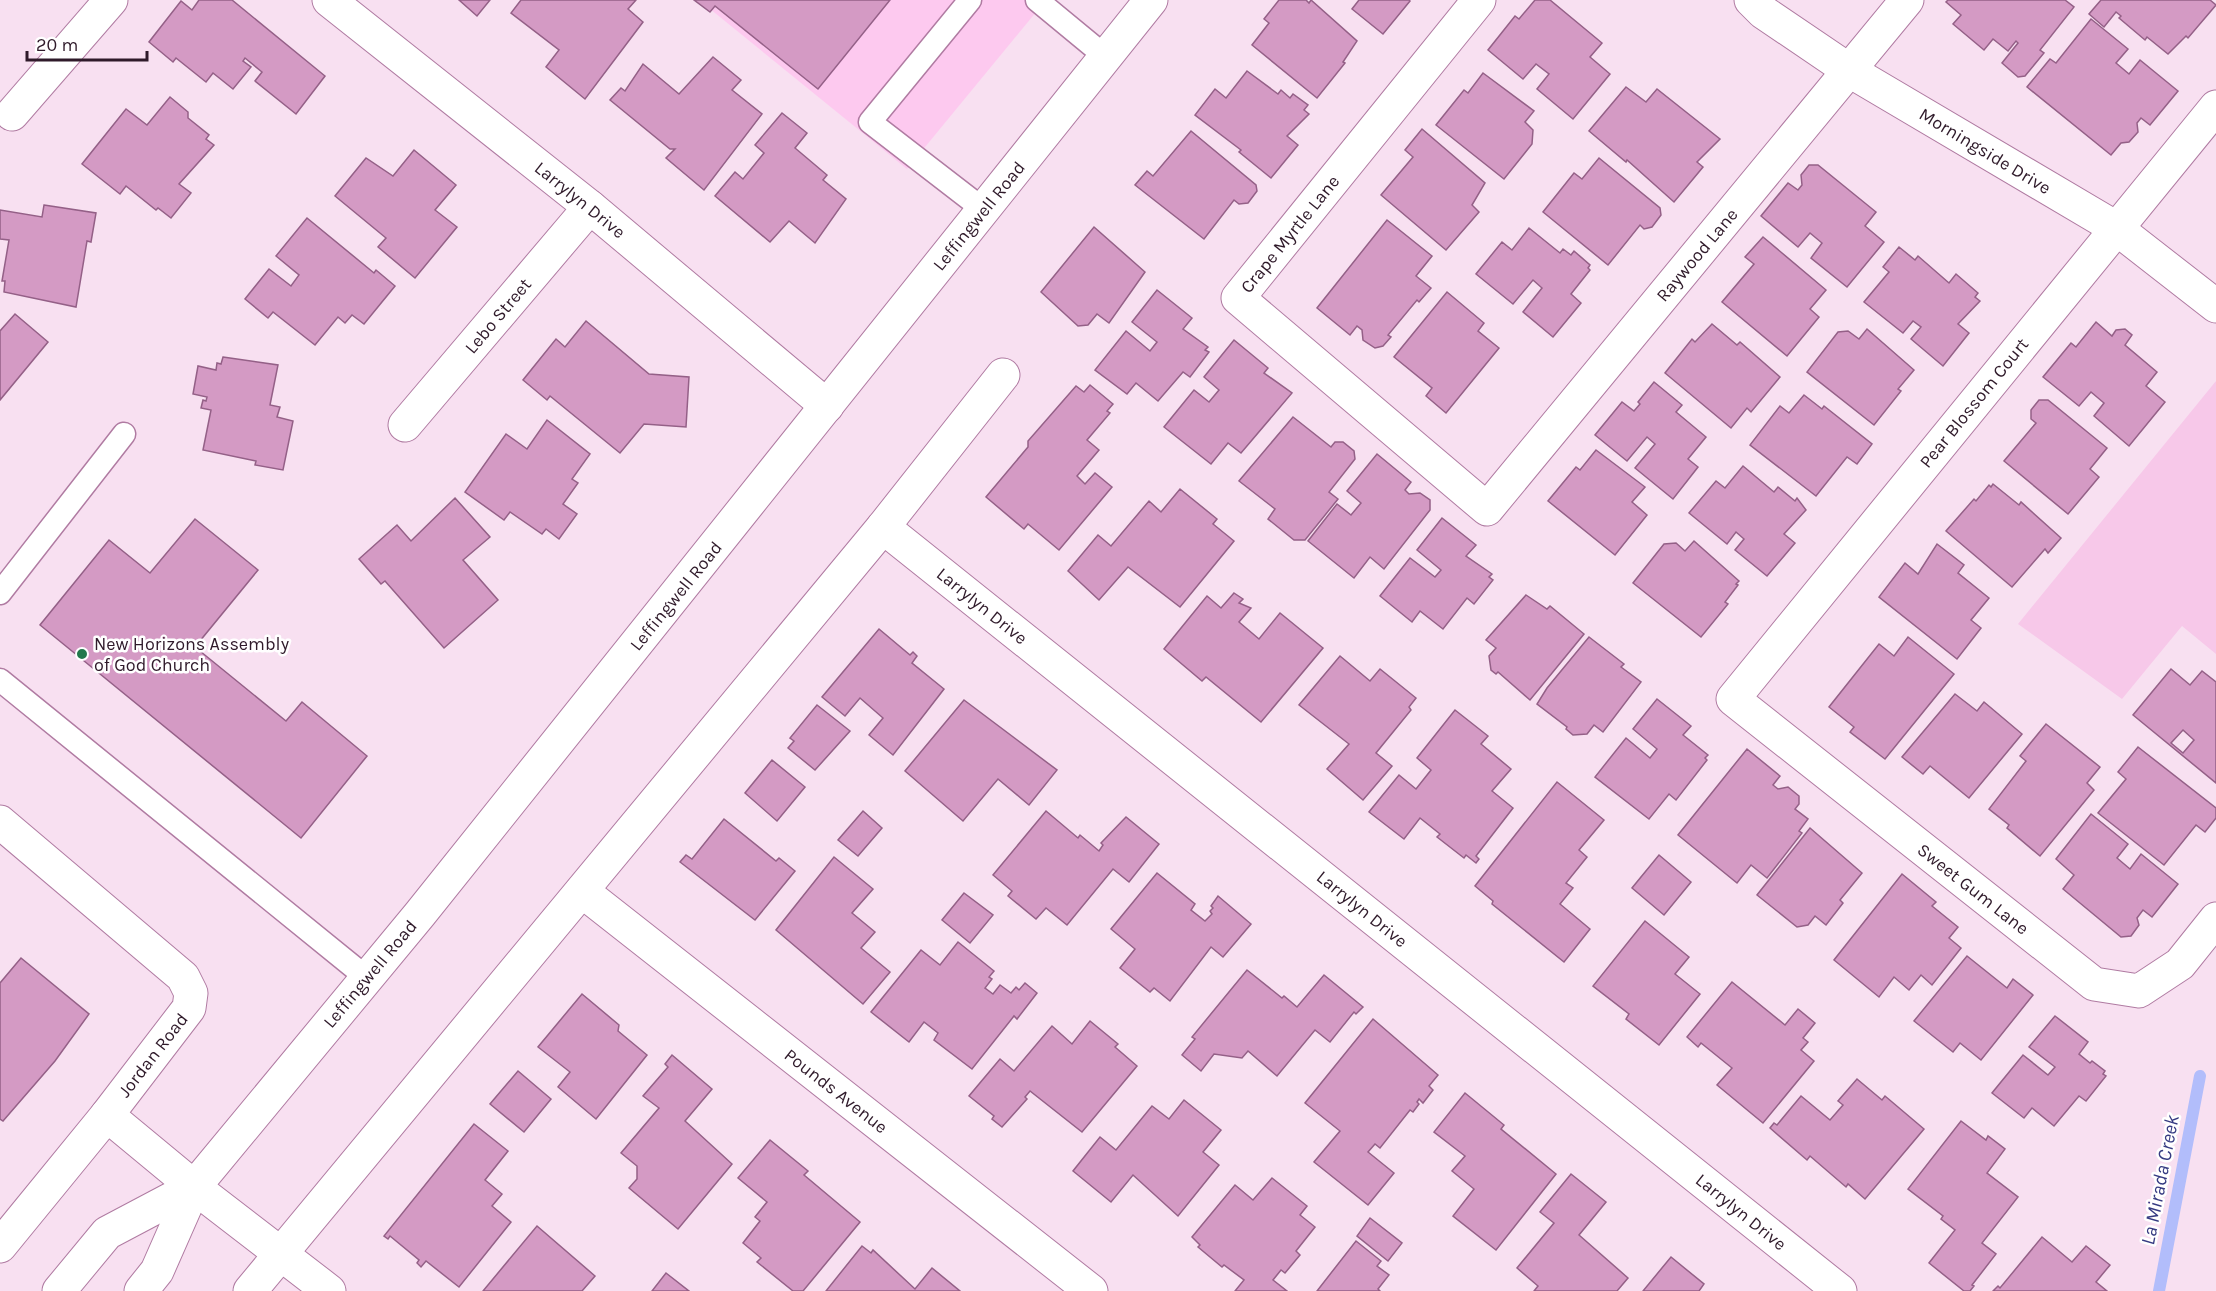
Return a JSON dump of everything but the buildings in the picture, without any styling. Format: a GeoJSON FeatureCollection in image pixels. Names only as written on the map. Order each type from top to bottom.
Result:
{"type":"FeatureCollection","features":[{"type":"Feature","properties":{"kind":"street"},"geometry":{"type":"LineString","coordinates":[[12,114],[111,0]]}},
{"type":"Feature","properties":{"kind":"street","name":"Larrylyn Drive"},"geometry":{"type":"LineString","coordinates":[[329,0],[590,207],[827,406]]}},
{"type":"Feature","properties":{"kind":"street","name":"Leffingwell Road"},"geometry":{"type":"LineString","coordinates":[[141,1291],[157,1271],[194,1187],[367,978],[1151,0]]}},
{"type":"Feature","properties":{"kind":"street","name":"Crape Myrtle Lane"},"geometry":{"type":"LineString","coordinates":[[1479,0],[1238,298],[1487,509]]}},
{"type":"Feature","properties":{"kind":"street","name":"Morningside Drive"},"geometry":{"type":"LineString","coordinates":[[1751,0],[1763,12],[1850,71],[2116,228],[2216,306]]}},
{"type":"Feature","properties":{"kind":"street","name":"Raywood Lane"},"geometry":{"type":"LineString","coordinates":[[1487,509],[1907,0]]}},
{"type":"Feature","properties":{"kind":"street","name":"Pear Blossom Court"},"geometry":{"type":"LineString","coordinates":[[1733,699],[2216,107]]}},
{"type":"Feature","properties":{"kind":"street","name":"Lebo Street"},"geometry":{"type":"LineString","coordinates":[[405,425],[590,207]]}},
{"type":"Feature","properties":{"kind":"street"},"geometry":{"type":"LineString","coordinates":[[250,1291],[883,526],[1003,375]]}},
{"type":"Feature","properties":{"kind":"street","name":"Larrylyn Drive"},"geometry":{"type":"LineString","coordinates":[[883,526],[1840,1291]]}},
{"type":"Feature","properties":{"kind":"street","name":"Sweet Gum Lane"},"geometry":{"type":"LineString","coordinates":[[1733,699],[2094,984],[2139,991],[2180,964],[2216,919]]}},
{"type":"Feature","properties":{"kind":"street","name":"Jordan Road"},"geometry":{"type":"LineString","coordinates":[[0,822],[183,977],[191,993],[189,1008],[107,1116],[194,1187],[329,1291]]}},
{"type":"Feature","properties":{"kind":"street","name":"Pounds Avenue"},"geometry":{"type":"LineString","coordinates":[[582,891],[1090,1291]]}},
{"type":"Feature","properties":{"kind":"street"},"geometry":{"type":"LineString","coordinates":[[0,1246],[107,1116]]}},
{"type":"Feature","properties":{"kind":"street","name":"Leffingwell Road"},"geometry":{"type":"LineString","coordinates":[[59,1291],[107,1233],[194,1187]]}},
{"type":"Feature","properties":{"kind":"lane"},"geometry":{"type":"LineString","coordinates":[[970,0],[870,122],[984,210]]}},
{"type":"Feature","properties":{"kind":"lane"},"geometry":{"type":"LineString","coordinates":[[1037,0],[1106,57]]}},
{"type":"Feature","properties":{"kind":"lane"},"geometry":{"type":"LineString","coordinates":[[0,593],[124,434]]}},
{"type":"Feature","properties":{"kind":"lane"},"geometry":{"type":"LineString","coordinates":[[0,680],[367,978]]}},
{"type":"Feature","properties":{"kind":"shaded area"},"geometry":{"type":"Polygon","coordinates":[[[699,0],[1046,0],[907,169],[699,0]]]}},
{"type":"Feature","properties":{"kind":"shaded area"},"geometry":{"type":"Polygon","coordinates":[[[2216,381],[2216,654],[2182,626],[2122,699],[2018,624],[2216,381]]]}},
{"type":"Feature","properties":{"kind":"waterway","name":"La Mirada Creek"},"geometry":{"type":"LineString","coordinates":[[2159,1291],[2200,1076]]}},
{"type":"Feature","properties":{"kind":"place","name":"New Horizons Assembly of God Church"},"geometry":{"type":"Point","coordinates":[82,654]}}]}
